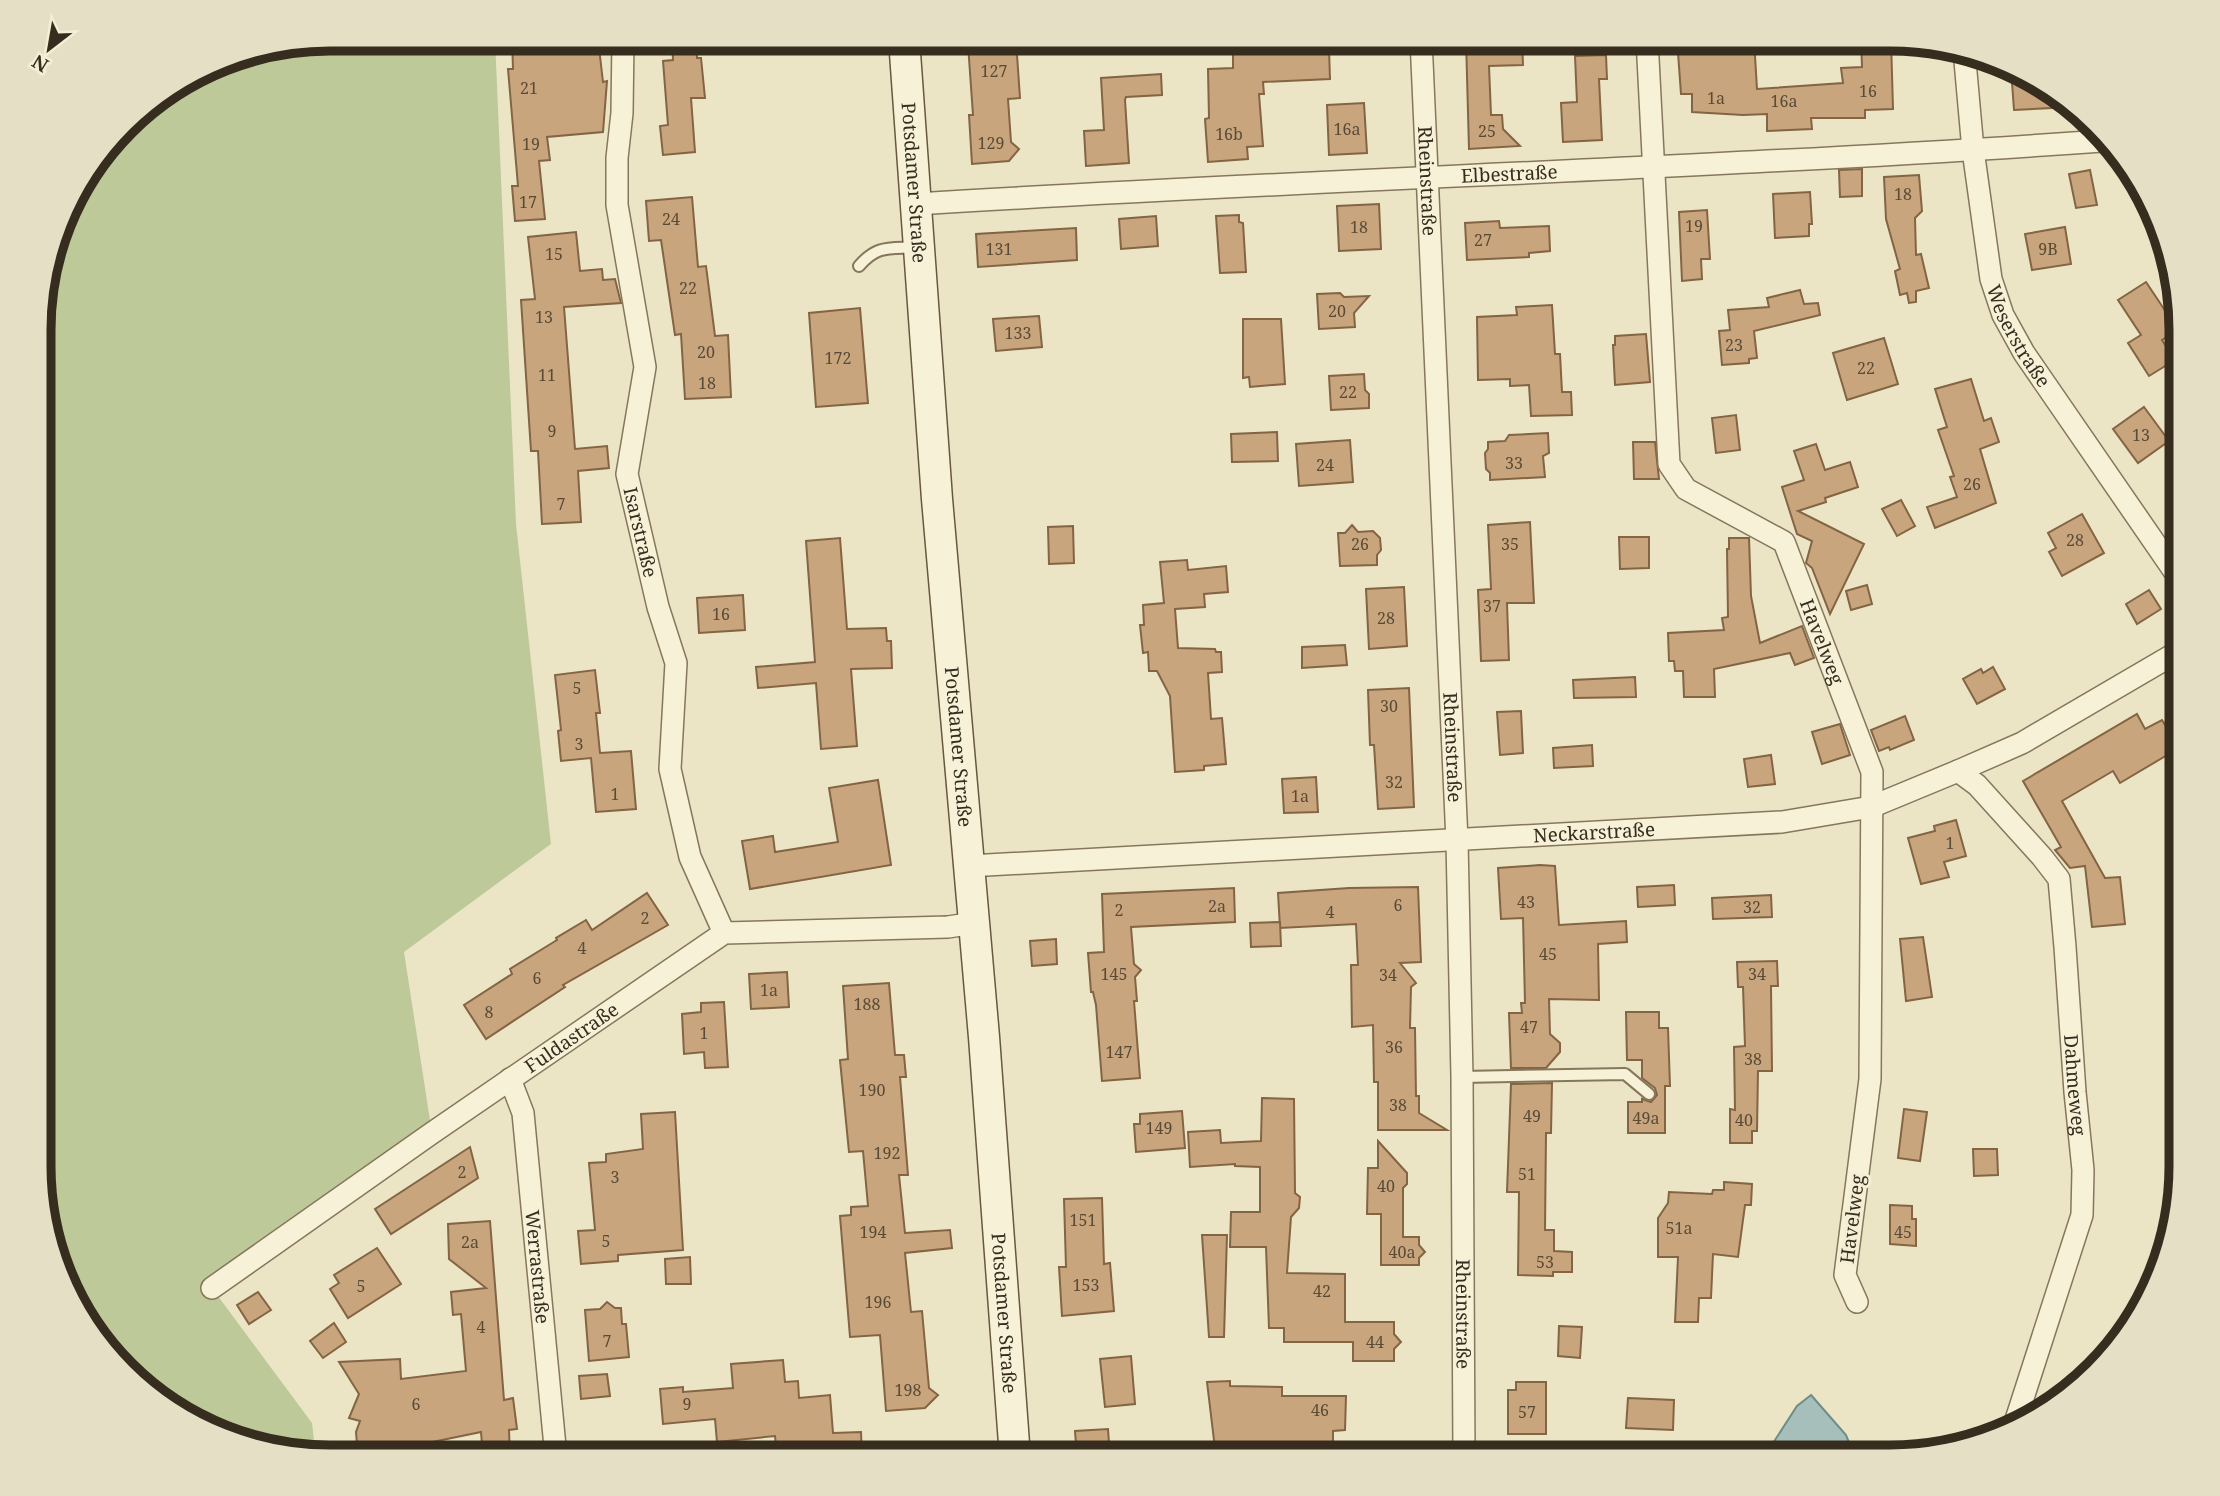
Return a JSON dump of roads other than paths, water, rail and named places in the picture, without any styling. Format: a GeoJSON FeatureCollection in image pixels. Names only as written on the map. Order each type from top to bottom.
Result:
{"type":"FeatureCollection","features":[{"type":"Feature","properties":{"kind":"main road","name":"Potsdamer Straße"},"geometry":{"type":"LineString","coordinates":[[905,51],[937,499],[974,923],[1014,1445]]}},
{"type":"Feature","properties":{"kind":"street","name":"Isarstraße"},"geometry":{"type":"LineString","coordinates":[[623,51],[617,205],[645,367],[627,474],[658,607],[676,663],[670,769],[690,857],[724,933]]}},
{"type":"Feature","properties":{"kind":"street","name":"Rheinstraße"},"geometry":{"type":"LineString","coordinates":[[1422,51],[1457,841],[1462,1077],[1464,1445]]}},
{"type":"Feature","properties":{"kind":"street","name":"Havelweg"},"geometry":{"type":"LineString","coordinates":[[1648,51],[1669,464],[1686,489],[1784,542],[1872,772],[1870,1079],[1845,1275],[1857,1302]]}},
{"type":"Feature","properties":{"kind":"street","name":"Weserstraße"},"geometry":{"type":"LineString","coordinates":[[1965,61],[1973,150],[1991,279],[2003,315],[2024,353],[2169,564]]}},
{"type":"Feature","properties":{"kind":"street","name":"Elbestraße"},"geometry":{"type":"LineString","coordinates":[[917,204],[1654,168],[2096,141]]}},
{"type":"Feature","properties":{"kind":"street","name":"Neckarstraße"},"geometry":{"type":"LineString","coordinates":[[969,866],[1782,822],[1871,807],[2022,743],[2169,657]]}},
{"type":"Feature","properties":{"kind":"street","name":"Dahmeweg"},"geometry":{"type":"LineString","coordinates":[[1958,771],[1977,785],[2059,879],[2083,1170],[2082,1214],[2018,1414]]}},
{"type":"Feature","properties":{"kind":"street"},"geometry":{"type":"LineString","coordinates":[[724,933],[974,923]]}},
{"type":"Feature","properties":{"kind":"street","name":"Fuldastraße"},"geometry":{"type":"LineString","coordinates":[[212,1288],[724,933]]}},
{"type":"Feature","properties":{"kind":"street","name":"Werrastraße"},"geometry":{"type":"LineString","coordinates":[[510,1079],[523,1113],[555,1445]]}},
{"type":"Feature","properties":{"kind":"lane"},"geometry":{"type":"LineString","coordinates":[[859,266],[870,253],[882,249],[920,247]]}},
{"type":"Feature","properties":{"kind":"lane"},"geometry":{"type":"LineString","coordinates":[[1462,1077],[1625,1074],[1649,1094]]}},
{"type":"Feature","properties":{"kind":"water"},"geometry":{"type":"Polygon","coordinates":[[[1811,1395],[1846,1435],[1850,1445],[1772,1445],[1797,1406],[1811,1395]]]}}]}
